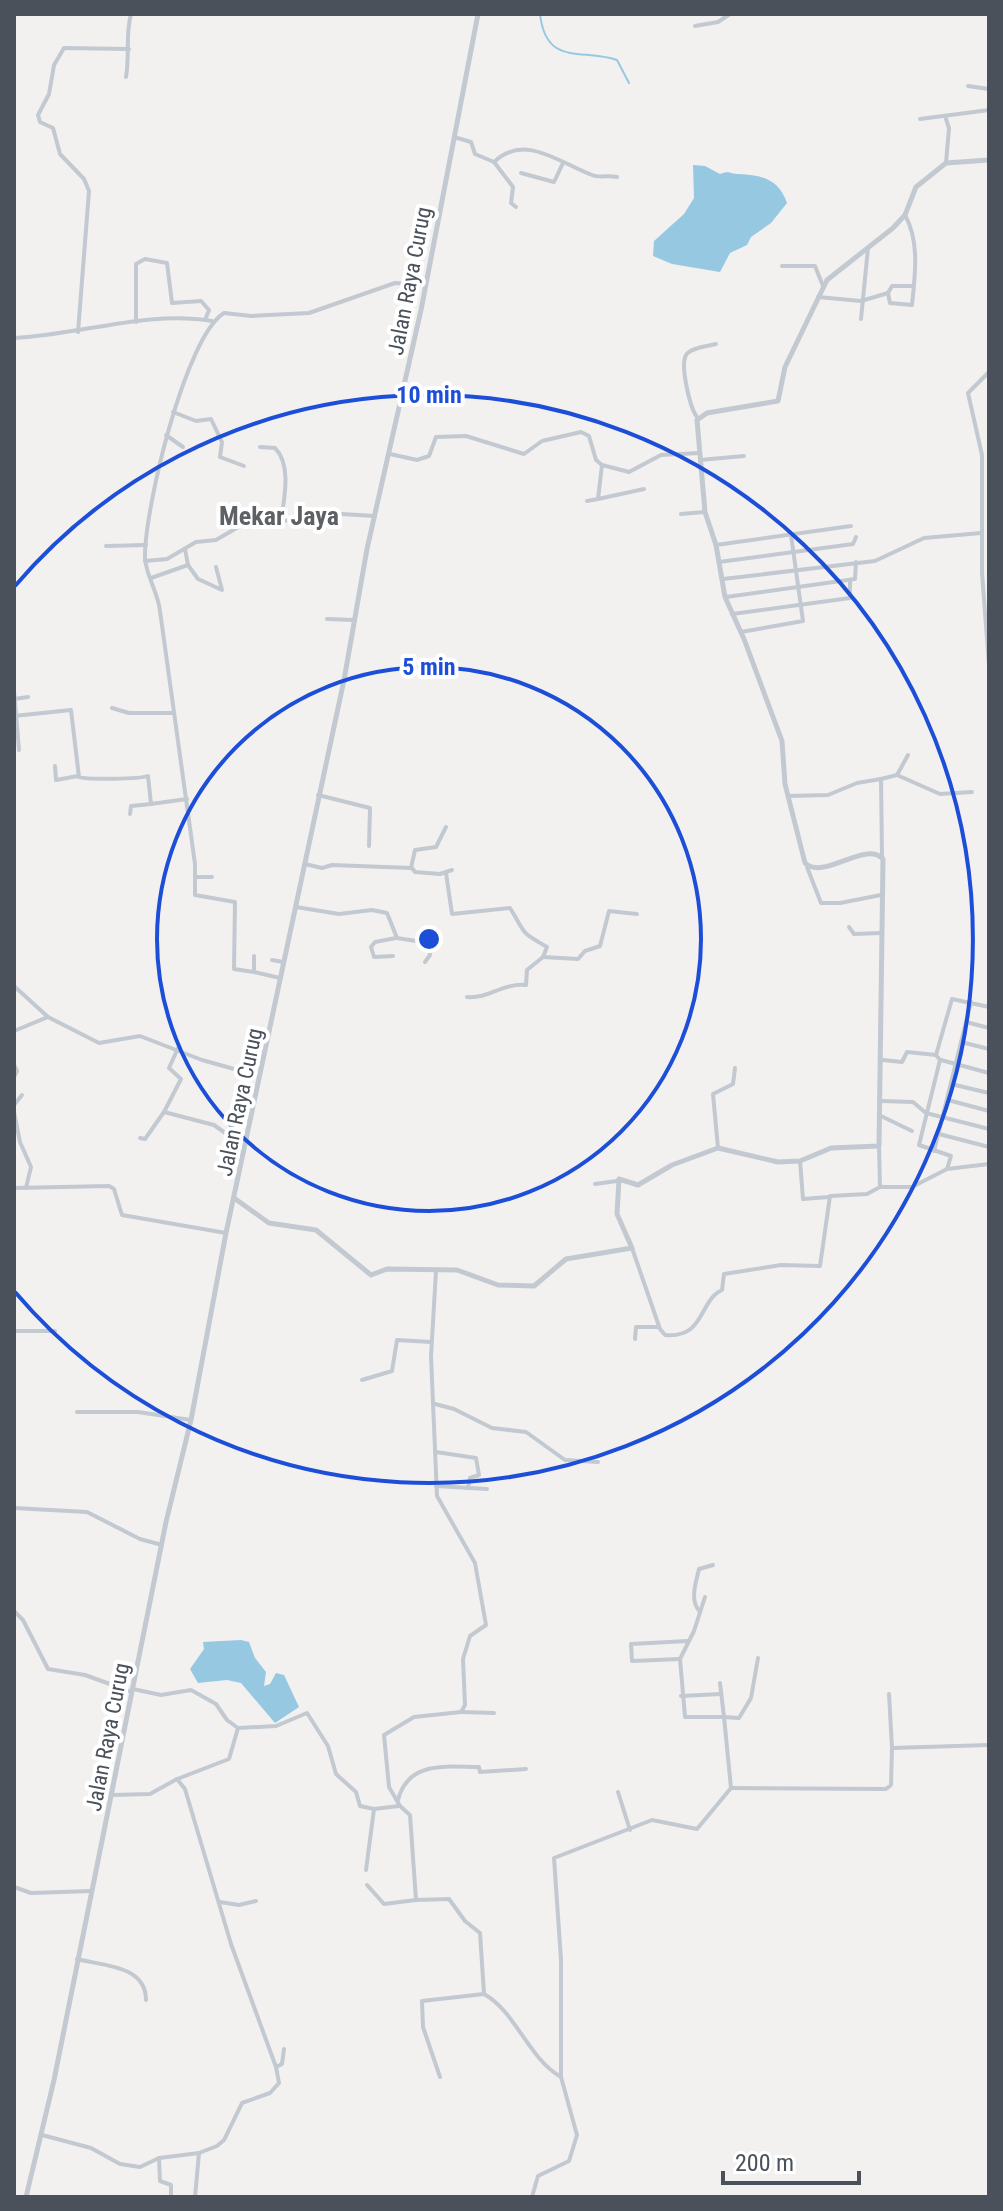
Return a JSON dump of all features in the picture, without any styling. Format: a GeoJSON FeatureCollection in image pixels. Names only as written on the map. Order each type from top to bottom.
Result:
{"type":"FeatureCollection","features":[{"type":"Feature","properties":{"kind":"street"},"geometry":{"type":"LineString","coordinates":[[126,77],[129,49],[125,37],[131,14]]}},
{"type":"Feature","properties":{"kind":"street","name":"Jalan Raya Curug"},"geometry":{"type":"LineString","coordinates":[[26,2197],[42,2135],[162,1545],[191,1420],[259,1076],[286,963],[375,516],[426,285],[452,136],[478,14]]}},
{"type":"Feature","properties":{"kind":"street"},"geometry":{"type":"LineString","coordinates":[[695,26],[718,22],[730,14]]}},
{"type":"Feature","properties":{"kind":"street"},"geometry":{"type":"LineString","coordinates":[[78,332],[89,191],[84,179],[60,154],[53,128],[40,122],[38,115],[50,88],[54,65],[64,48],[129,49]]}},
{"type":"Feature","properties":{"kind":"street"},"geometry":{"type":"LineString","coordinates":[[968,86],[989,89]]}},
{"type":"Feature","properties":{"kind":"street"},"geometry":{"type":"LineString","coordinates":[[920,119],[989,110]]}},
{"type":"Feature","properties":{"kind":"street"},"geometry":{"type":"LineString","coordinates":[[945,118],[949,128],[946,163]]}},
{"type":"Feature","properties":{"kind":"street"},"geometry":{"type":"LineString","coordinates":[[452,136],[471,142],[475,154],[494,162],[513,187],[511,203],[516,207]]}},
{"type":"Feature","properties":{"kind":"street"},"geometry":{"type":"LineString","coordinates":[[494,162],[505,151],[515,148],[533,150],[596,176],[617,177]]}},
{"type":"Feature","properties":{"kind":"street"},"geometry":{"type":"LineString","coordinates":[[697,417],[778,401],[785,367],[823,286],[905,215],[916,187],[946,163],[989,160]]}},
{"type":"Feature","properties":{"kind":"street"},"geometry":{"type":"LineString","coordinates":[[521,173],[554,182],[563,163]]}},
{"type":"Feature","properties":{"kind":"street"},"geometry":{"type":"LineString","coordinates":[[905,215],[913,232],[914,286],[911,306],[890,303],[888,293],[892,286],[914,286]]}},
{"type":"Feature","properties":{"kind":"street"},"geometry":{"type":"LineString","coordinates":[[861,319],[868,248]]}},
{"type":"Feature","properties":{"kind":"street"},"geometry":{"type":"LineString","coordinates":[[136,322],[136,264],[145,259],[167,263],[172,303],[201,301],[209,310],[205,320]]}},
{"type":"Feature","properties":{"kind":"street"},"geometry":{"type":"LineString","coordinates":[[782,266],[815,266],[823,286]]}},
{"type":"Feature","properties":{"kind":"street"},"geometry":{"type":"LineString","coordinates":[[14,338],[136,322],[212,321],[230,311],[251,316],[312,312],[391,284],[426,285]]}},
{"type":"Feature","properties":{"kind":"street"},"geometry":{"type":"LineString","coordinates":[[818,297],[861,301],[888,293]]}},
{"type":"Feature","properties":{"kind":"street"},"geometry":{"type":"LineString","coordinates":[[212,321],[166,435],[145,561],[160,611],[187,799],[197,897],[235,902],[234,969],[282,978]]}},
{"type":"Feature","properties":{"kind":"street"},"geometry":{"type":"LineString","coordinates":[[716,344],[689,352],[686,357],[687,385],[692,411],[697,417],[705,512],[716,545],[725,597],[782,741],[788,796],[807,867],[822,903],[881,895]]}},
{"type":"Feature","properties":{"kind":"street"},"geometry":{"type":"LineString","coordinates":[[989,372],[968,393],[982,455],[981,546],[989,665]]}},
{"type":"Feature","properties":{"kind":"street"},"geometry":{"type":"LineString","coordinates":[[173,412],[196,421],[211,419],[222,442],[220,457],[244,466]]}},
{"type":"Feature","properties":{"kind":"street"},"geometry":{"type":"LineString","coordinates":[[390,454],[422,459],[429,456],[436,437],[464,435],[524,454],[538,443],[581,432],[589,436],[596,460],[602,465],[629,472],[661,455],[744,456]]}},
{"type":"Feature","properties":{"kind":"street"},"geometry":{"type":"LineString","coordinates":[[166,435],[183,447]]}},
{"type":"Feature","properties":{"kind":"street"},"geometry":{"type":"LineString","coordinates":[[260,447],[275,448],[282,457],[285,486],[281,521]]}},
{"type":"Feature","properties":{"kind":"street"},"geometry":{"type":"LineString","coordinates":[[598,499],[602,465]]}},
{"type":"Feature","properties":{"kind":"street"},"geometry":{"type":"LineString","coordinates":[[587,501],[644,489]]}},
{"type":"Feature","properties":{"kind":"street"},"geometry":{"type":"LineString","coordinates":[[681,514],[705,512]]}},
{"type":"Feature","properties":{"kind":"street"},"geometry":{"type":"LineString","coordinates":[[145,561],[167,559],[196,542],[218,539],[235,528],[341,514],[375,516]]}},
{"type":"Feature","properties":{"kind":"street"},"geometry":{"type":"LineString","coordinates":[[716,545],[851,526]]}},
{"type":"Feature","properties":{"kind":"street"},"geometry":{"type":"LineString","coordinates":[[721,579],[882,559],[924,538],[981,533]]}},
{"type":"Feature","properties":{"kind":"street"},"geometry":{"type":"LineString","coordinates":[[741,632],[802,621],[791,535]]}},
{"type":"Feature","properties":{"kind":"street"},"geometry":{"type":"LineString","coordinates":[[719,562],[855,543],[856,537]]}},
{"type":"Feature","properties":{"kind":"street"},"geometry":{"type":"LineString","coordinates":[[106,546],[146,545]]}},
{"type":"Feature","properties":{"kind":"street"},"geometry":{"type":"LineString","coordinates":[[981,546],[989,549]]}},
{"type":"Feature","properties":{"kind":"street"},"geometry":{"type":"LineString","coordinates":[[185,549],[188,565],[198,579],[222,590],[216,567]]}},
{"type":"Feature","properties":{"kind":"street"},"geometry":{"type":"LineString","coordinates":[[725,597],[850,581],[858,577],[856,562]]}},
{"type":"Feature","properties":{"kind":"street"},"geometry":{"type":"LineString","coordinates":[[151,578],[188,565]]}},
{"type":"Feature","properties":{"kind":"street"},"geometry":{"type":"LineString","coordinates":[[732,614],[850,598],[850,581]]}},
{"type":"Feature","properties":{"kind":"street"},"geometry":{"type":"LineString","coordinates":[[327,619],[354,620]]}},
{"type":"Feature","properties":{"kind":"street"},"geometry":{"type":"LineString","coordinates":[[14,691],[19,750]]}},
{"type":"Feature","properties":{"kind":"street"},"geometry":{"type":"LineString","coordinates":[[14,699],[28,697]]}},
{"type":"Feature","properties":{"kind":"street"},"geometry":{"type":"LineString","coordinates":[[112,708],[129,713],[173,713]]}},
{"type":"Feature","properties":{"kind":"street"},"geometry":{"type":"LineString","coordinates":[[15,716],[71,711],[78,776]]}},
{"type":"Feature","properties":{"kind":"street"},"geometry":{"type":"LineString","coordinates":[[897,775],[908,755]]}},
{"type":"Feature","properties":{"kind":"street"},"geometry":{"type":"LineString","coordinates":[[55,766],[57,781],[78,776],[89,780],[148,776],[151,804]]}},
{"type":"Feature","properties":{"kind":"street"},"geometry":{"type":"LineString","coordinates":[[788,796],[828,795],[857,783],[897,775],[940,794],[972,792]]}},
{"type":"Feature","properties":{"kind":"street"},"geometry":{"type":"LineString","coordinates":[[880,1187],[884,933],[881,779]]}},
{"type":"Feature","properties":{"kind":"street"},"geometry":{"type":"LineString","coordinates":[[318,795],[370,808],[369,846]]}},
{"type":"Feature","properties":{"kind":"street"},"geometry":{"type":"LineString","coordinates":[[130,814],[131,806],[187,799]]}},
{"type":"Feature","properties":{"kind":"street"},"geometry":{"type":"LineString","coordinates":[[412,868],[415,850],[435,848],[446,827]]}},
{"type":"Feature","properties":{"kind":"street"},"geometry":{"type":"LineString","coordinates":[[807,867],[882,856]]}},
{"type":"Feature","properties":{"kind":"street"},"geometry":{"type":"LineString","coordinates":[[305,864],[322,868],[332,865],[412,868],[415,872],[446,873],[452,870]]}},
{"type":"Feature","properties":{"kind":"street"},"geometry":{"type":"LineString","coordinates":[[446,873],[452,914],[510,908],[517,925],[528,939],[546,946],[543,957],[527,970],[526,985],[503,985],[488,996],[467,997]]}},
{"type":"Feature","properties":{"kind":"street"},"geometry":{"type":"LineString","coordinates":[[195,877],[212,877]]}},
{"type":"Feature","properties":{"kind":"street"},"geometry":{"type":"LineString","coordinates":[[296,907],[339,914],[384,912],[397,938]]}},
{"type":"Feature","properties":{"kind":"street"},"geometry":{"type":"LineString","coordinates":[[543,957],[578,959],[585,951],[600,946],[609,911],[637,914]]}},
{"type":"Feature","properties":{"kind":"street"},"geometry":{"type":"LineString","coordinates":[[849,927],[854,934],[884,933]]}},
{"type":"Feature","properties":{"kind":"street"},"geometry":{"type":"LineString","coordinates":[[393,956],[374,957],[371,945],[397,938],[428,942],[430,955],[425,962]]}},
{"type":"Feature","properties":{"kind":"street"},"geometry":{"type":"LineString","coordinates":[[254,956],[254,972]]}},
{"type":"Feature","properties":{"kind":"street"},"geometry":{"type":"LineString","coordinates":[[272,960],[286,963]]}},
{"type":"Feature","properties":{"kind":"street"},"geometry":{"type":"LineString","coordinates":[[14,986],[48,1017],[99,1043],[140,1036],[178,1048],[202,1060],[259,1076]]}},
{"type":"Feature","properties":{"kind":"street"},"geometry":{"type":"LineString","coordinates":[[947,1169],[951,1156],[919,1146],[952,999],[989,1007]]}},
{"type":"Feature","properties":{"kind":"street"},"geometry":{"type":"LineString","coordinates":[[934,1151],[971,1002]]}},
{"type":"Feature","properties":{"kind":"street"},"geometry":{"type":"LineString","coordinates":[[14,1031],[48,1017]]}},
{"type":"Feature","properties":{"kind":"street"},"geometry":{"type":"LineString","coordinates":[[966,1022],[989,1028]]}},
{"type":"Feature","properties":{"kind":"street"},"geometry":{"type":"LineString","coordinates":[[961,1042],[989,1049]]}},
{"type":"Feature","properties":{"kind":"street"},"geometry":{"type":"LineString","coordinates":[[140,1138],[145,1139],[164,1112],[181,1079],[169,1069],[178,1048]]}},
{"type":"Feature","properties":{"kind":"street"},"geometry":{"type":"LineString","coordinates":[[883,1060],[903,1062],[907,1052],[989,1073]]}},
{"type":"Feature","properties":{"kind":"street"},"geometry":{"type":"LineString","coordinates":[[14,1065],[17,1071],[14,1077]]}},
{"type":"Feature","properties":{"kind":"street"},"geometry":{"type":"LineString","coordinates":[[718,1148],[713,1094],[733,1084],[735,1068]]}},
{"type":"Feature","properties":{"kind":"street"},"geometry":{"type":"LineString","coordinates":[[951,1084],[989,1093]]}},
{"type":"Feature","properties":{"kind":"street"},"geometry":{"type":"LineString","coordinates":[[14,1105],[22,1095]]}},
{"type":"Feature","properties":{"kind":"street"},"geometry":{"type":"LineString","coordinates":[[948,1100],[989,1111]]}},
{"type":"Feature","properties":{"kind":"street"},"geometry":{"type":"LineString","coordinates":[[881,1101],[913,1102],[926,1113],[989,1129]]}},
{"type":"Feature","properties":{"kind":"street"},"geometry":{"type":"LineString","coordinates":[[14,1112],[19,1139],[31,1167],[26,1189]]}},
{"type":"Feature","properties":{"kind":"street"},"geometry":{"type":"LineString","coordinates":[[164,1112],[247,1138]]}},
{"type":"Feature","properties":{"kind":"street"},"geometry":{"type":"LineString","coordinates":[[881,1116],[912,1131]]}},
{"type":"Feature","properties":{"kind":"street"},"geometry":{"type":"LineString","coordinates":[[939,1134],[989,1147]]}},
{"type":"Feature","properties":{"kind":"street"},"geometry":{"type":"LineString","coordinates":[[595,1184],[621,1178],[641,1184],[672,1165],[718,1148],[762,1161],[800,1161],[831,1148],[879,1146]]}},
{"type":"Feature","properties":{"kind":"street"},"geometry":{"type":"LineString","coordinates":[[800,1161],[803,1199],[867,1194],[880,1187],[912,1187],[947,1169],[989,1164]]}},
{"type":"Feature","properties":{"kind":"street"},"geometry":{"type":"LineString","coordinates":[[617,1181],[617,1214],[659,1327],[668,1336],[694,1327],[713,1294],[722,1290],[724,1274],[781,1265],[820,1266],[830,1196]]}},
{"type":"Feature","properties":{"kind":"street"},"geometry":{"type":"LineString","coordinates":[[14,1188],[109,1186],[114,1189],[122,1215],[226,1233]]}},
{"type":"Feature","properties":{"kind":"street"},"geometry":{"type":"LineString","coordinates":[[234,1198],[269,1223],[316,1230],[370,1275],[387,1269],[460,1271],[498,1285],[534,1286],[566,1259],[632,1248]]}},
{"type":"Feature","properties":{"kind":"street"},"geometry":{"type":"LineString","coordinates":[[436,1271],[431,1342],[436,1486],[440,1503],[475,1563],[485,1616],[485,1627],[472,1633],[463,1659],[465,1705],[461,1712]]}},
{"type":"Feature","properties":{"kind":"street"},"geometry":{"type":"LineString","coordinates":[[635,1339],[636,1327],[659,1327]]}},
{"type":"Feature","properties":{"kind":"street"},"geometry":{"type":"LineString","coordinates":[[14,1331],[55,1331]]}},
{"type":"Feature","properties":{"kind":"street"},"geometry":{"type":"LineString","coordinates":[[362,1380],[393,1369],[397,1340],[431,1342]]}},
{"type":"Feature","properties":{"kind":"street"},"geometry":{"type":"LineString","coordinates":[[435,1404],[463,1412],[492,1428],[526,1432],[556,1450],[563,1459],[598,1462]]}},
{"type":"Feature","properties":{"kind":"street"},"geometry":{"type":"LineString","coordinates":[[77,1412],[138,1412],[191,1420]]}},
{"type":"Feature","properties":{"kind":"street"},"geometry":{"type":"LineString","coordinates":[[436,1452],[451,1452],[479,1462],[479,1475],[470,1478],[468,1488]]}},
{"type":"Feature","properties":{"kind":"street"},"geometry":{"type":"LineString","coordinates":[[436,1486],[487,1489]]}},
{"type":"Feature","properties":{"kind":"street"},"geometry":{"type":"LineString","coordinates":[[14,1508],[87,1512],[162,1545]]}},
{"type":"Feature","properties":{"kind":"street"},"geometry":{"type":"LineString","coordinates":[[700,1612],[694,1603],[698,1572],[701,1567],[713,1565]]}},
{"type":"Feature","properties":{"kind":"street"},"geometry":{"type":"LineString","coordinates":[[705,1597],[680,1659],[685,1717],[739,1718],[750,1701],[758,1658]]}},
{"type":"Feature","properties":{"kind":"street"},"geometry":{"type":"LineString","coordinates":[[14,1611],[23,1620],[48,1669],[85,1675],[133,1691],[161,1695],[191,1690],[216,1704],[227,1720],[238,1728],[276,1726],[307,1713],[328,1746],[336,1774],[356,1792],[360,1806],[374,1809],[398,1804]]}},
{"type":"Feature","properties":{"kind":"street"},"geometry":{"type":"LineString","coordinates":[[680,1659],[632,1661],[631,1644],[688,1641]]}},
{"type":"Feature","properties":{"kind":"street"},"geometry":{"type":"LineString","coordinates":[[532,2197],[538,2176],[569,2161],[576,2129],[561,2077],[561,1960],[553,1860],[652,1820],[697,1829],[731,1788],[720,1683]]}},
{"type":"Feature","properties":{"kind":"street"},"geometry":{"type":"LineString","coordinates":[[681,1696],[721,1694]]}},
{"type":"Feature","properties":{"kind":"street"},"geometry":{"type":"LineString","coordinates":[[731,1788],[886,1789],[891,1785],[889,1694]]}},
{"type":"Feature","properties":{"kind":"street"},"geometry":{"type":"LineString","coordinates":[[416,1900],[410,1815],[398,1804],[389,1787],[384,1735],[414,1717],[461,1712],[494,1713]]}},
{"type":"Feature","properties":{"kind":"street"},"geometry":{"type":"LineString","coordinates":[[113,1795],[150,1794],[177,1779],[228,1761],[238,1728]]}},
{"type":"Feature","properties":{"kind":"street"},"geometry":{"type":"LineString","coordinates":[[892,1748],[989,1745]]}},
{"type":"Feature","properties":{"kind":"street"},"geometry":{"type":"LineString","coordinates":[[398,1804],[405,1783],[432,1766],[467,1764],[479,1767],[480,1772],[526,1769]]}},
{"type":"Feature","properties":{"kind":"street"},"geometry":{"type":"LineString","coordinates":[[42,2135],[91,2148],[124,2165],[140,2167],[159,2158],[199,2153],[224,2140],[242,2103],[276,2089],[280,2077],[260,2030],[192,1807],[177,1779]]}},
{"type":"Feature","properties":{"kind":"street"},"geometry":{"type":"LineString","coordinates":[[618,1792],[630,1830]]}},
{"type":"Feature","properties":{"kind":"street"},"geometry":{"type":"LineString","coordinates":[[366,1870],[374,1809]]}},
{"type":"Feature","properties":{"kind":"street"},"geometry":{"type":"LineString","coordinates":[[367,1885],[384,1904],[449,1899],[463,1919],[480,1933],[484,1994]]}},
{"type":"Feature","properties":{"kind":"street"},"geometry":{"type":"LineString","coordinates":[[14,1887],[31,1893],[92,1891]]}},
{"type":"Feature","properties":{"kind":"street"},"geometry":{"type":"LineString","coordinates":[[219,1902],[239,1905],[256,1901]]}},
{"type":"Feature","properties":{"kind":"street"},"geometry":{"type":"LineString","coordinates":[[77,1959],[133,1973],[143,1984],[146,2000]]}},
{"type":"Feature","properties":{"kind":"street"},"geometry":{"type":"LineString","coordinates":[[440,2077],[423,2027],[422,2001],[484,1994],[498,2003],[521,2037],[561,2077]]}},
{"type":"Feature","properties":{"kind":"street"},"geometry":{"type":"LineString","coordinates":[[276,2067],[282,2064],[284,2049]]}},
{"type":"Feature","properties":{"kind":"street"},"geometry":{"type":"LineString","coordinates":[[195,2197],[199,2153]]}},
{"type":"Feature","properties":{"kind":"street"},"geometry":{"type":"LineString","coordinates":[[159,2158],[160,2181],[170,2183],[171,2197]]}},
{"type":"Feature","properties":{"kind":"water"},"geometry":{"type":"Polygon","coordinates":[[[693,165],[705,166],[720,174],[728,172],[762,177],[779,188],[787,203],[771,223],[751,237],[747,245],[730,253],[720,272],[672,264],[653,256],[654,241],[684,214],[694,198],[693,165]]]}},
{"type":"Feature","properties":{"kind":"water"},"geometry":{"type":"Polygon","coordinates":[[[203,1642],[249,1642],[255,1658],[266,1672],[264,1686],[270,1684],[276,1673],[284,1675],[299,1707],[275,1723],[241,1683],[227,1680],[198,1683],[190,1669],[204,1649],[203,1642]]]}},
{"type":"Feature","properties":{"kind":"waterway"},"geometry":{"type":"LineString","coordinates":[[540,14],[544,31],[558,49],[617,60],[629,83]]}},
{"type":"Feature","properties":{"kind":"district","name":"Mekar Jaya"},"geometry":{"type":"Point","coordinates":[279,516]}}]}
